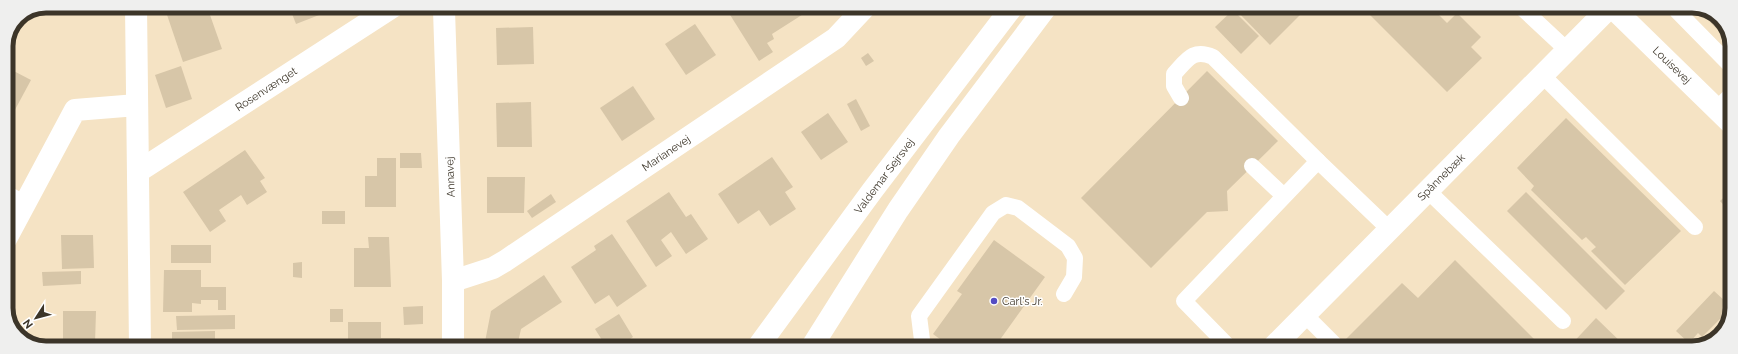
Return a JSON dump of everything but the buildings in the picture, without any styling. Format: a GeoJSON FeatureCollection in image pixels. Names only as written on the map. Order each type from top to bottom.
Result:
{"type":"FeatureCollection","features":[{"type":"Feature","properties":{"kind":"street"},"geometry":{"type":"LineString","coordinates":[[136,13],[140,341]]}},
{"type":"Feature","properties":{"kind":"street","name":"Rosenvænget"},"geometry":{"type":"LineString","coordinates":[[139,171],[383,13]]}},
{"type":"Feature","properties":{"kind":"street","name":"Annavej"},"geometry":{"type":"LineString","coordinates":[[444,13],[453,281],[453,341]]}},
{"type":"Feature","properties":{"kind":"street","name":"Marianevej"},"geometry":{"type":"LineString","coordinates":[[453,281],[493,268],[506,261],[836,38],[859,13]]}},
{"type":"Feature","properties":{"kind":"street","name":"Valdemar Sejrsvej"},"geometry":{"type":"LineString","coordinates":[[762,341],[872,191],[1009,13]]}},
{"type":"Feature","properties":{"kind":"street"},"geometry":{"type":"LineString","coordinates":[[815,341],[898,210],[949,136],[1043,13]]}},
{"type":"Feature","properties":{"kind":"street","name":"Spånnebæk"},"geometry":{"type":"LineString","coordinates":[[1279,341],[1605,13]]}},
{"type":"Feature","properties":{"kind":"street","name":"Louisevej"},"geometry":{"type":"LineString","coordinates":[[1618,13],[1725,107]]}},
{"type":"Feature","properties":{"kind":"street"},"geometry":{"type":"LineString","coordinates":[[13,226],[75,110],[137,105]]}},
{"type":"Feature","properties":{"kind":"lane"},"geometry":{"type":"LineString","coordinates":[[1528,13],[1568,50]]}},
{"type":"Feature","properties":{"kind":"lane"},"geometry":{"type":"LineString","coordinates":[[1679,13],[1725,60]]}},
{"type":"Feature","properties":{"kind":"lane"},"geometry":{"type":"LineString","coordinates":[[1181,98],[1174,86],[1174,74],[1193,55],[1203,53],[1213,57],[1389,229]]}},
{"type":"Feature","properties":{"kind":"lane"},"geometry":{"type":"LineString","coordinates":[[1542,75],[1695,227]]}},
{"type":"Feature","properties":{"kind":"lane"},"geometry":{"type":"LineString","coordinates":[[1223,341],[1184,301],[1318,161]]}},
{"type":"Feature","properties":{"kind":"lane"},"geometry":{"type":"LineString","coordinates":[[1252,166],[1284,196]]}},
{"type":"Feature","properties":{"kind":"lane"},"geometry":{"type":"LineString","coordinates":[[1428,191],[1563,321]]}},
{"type":"Feature","properties":{"kind":"lane"},"geometry":{"type":"LineString","coordinates":[[13,197],[25,204]]}},
{"type":"Feature","properties":{"kind":"lane"},"geometry":{"type":"LineString","coordinates":[[922,341],[919,316],[992,213],[1006,205],[1018,208],[1068,246],[1075,258],[1074,277],[1064,294]]}},
{"type":"Feature","properties":{"kind":"lane"},"geometry":{"type":"LineString","coordinates":[[1305,315],[1331,341]]}},
{"type":"Feature","properties":{"kind":"place","name":"Carl's Jr."},"geometry":{"type":"Point","coordinates":[994,301]}}]}
